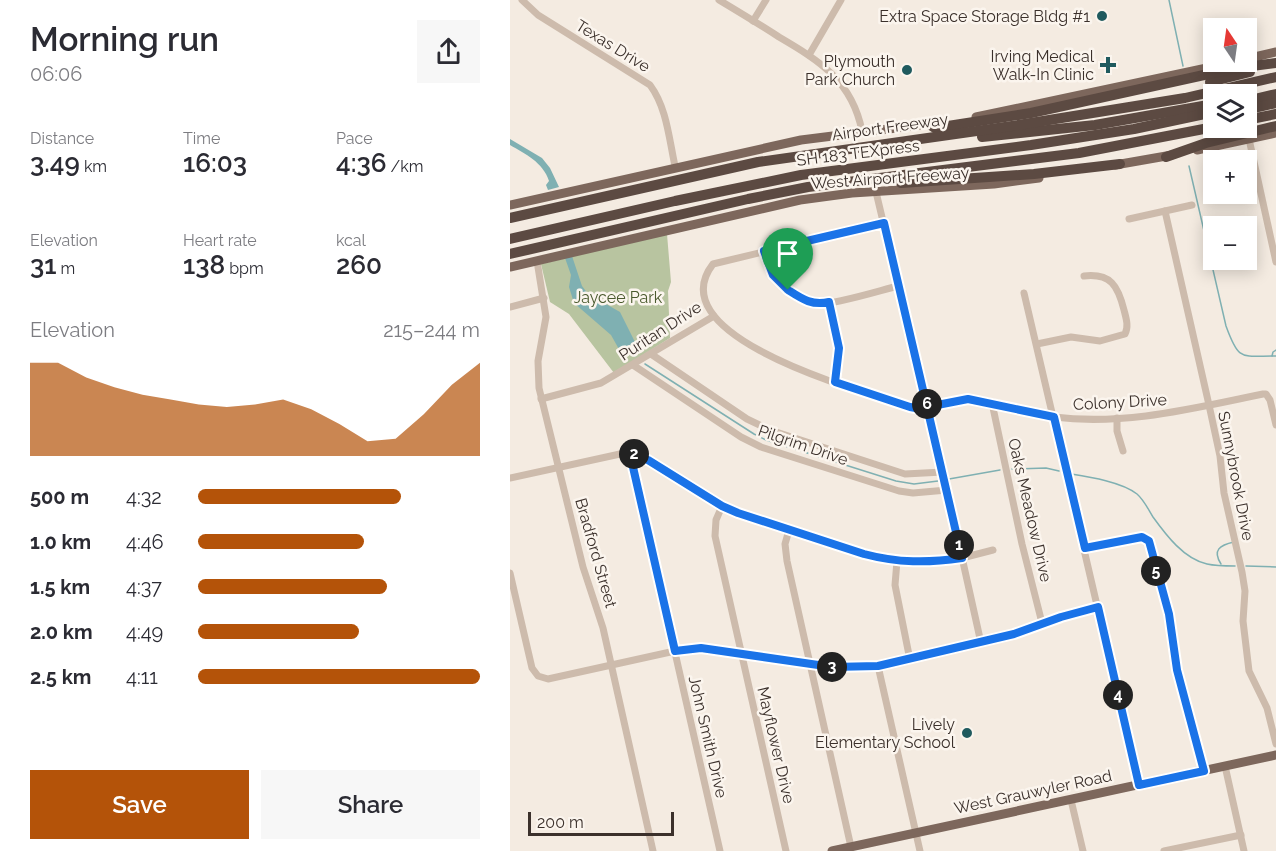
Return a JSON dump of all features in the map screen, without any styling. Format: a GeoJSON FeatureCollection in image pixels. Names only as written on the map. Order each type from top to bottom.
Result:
{"type":"FeatureCollection","features":[{"type":"Feature","properties":{"kind":"highway"},"geometry":{"type":"LineString","coordinates":[[1257,64],[1276,64]]}},
{"type":"Feature","properties":{"kind":"highway"},"geometry":{"type":"LineString","coordinates":[[1067,117],[1079,111],[1260,70],[1276,64]]}},
{"type":"Feature","properties":{"kind":"highway"},"geometry":{"type":"LineString","coordinates":[[928,124],[935,128],[1030,113],[1205,72]]}},
{"type":"Feature","properties":{"kind":"highway","name":"Airport Freeway"},"geometry":{"type":"LineString","coordinates":[[510,218],[758,162],[1185,98],[1276,77]]}},
{"type":"Feature","properties":{"kind":"highway"},"geometry":{"type":"LineString","coordinates":[[1257,100],[1276,97]]}},
{"type":"Feature","properties":{"kind":"highway"},"geometry":{"type":"LineString","coordinates":[[1257,105],[1276,97]]}},
{"type":"Feature","properties":{"kind":"highway"},"geometry":{"type":"LineString","coordinates":[[927,138],[968,138],[1095,125],[1203,110]]}},
{"type":"Feature","properties":{"kind":"highway","name":"SH 183 TEXpress"},"geometry":{"type":"LineString","coordinates":[[510,233],[672,196],[800,171],[1045,139],[1203,110]]}},
{"type":"Feature","properties":{"kind":"highway","name":"SH 183 TEXpress"},"geometry":{"type":"LineString","coordinates":[[510,239],[801,175],[1031,146],[1134,129],[1203,111]]}},
{"type":"Feature","properties":{"kind":"highway"},"geometry":{"type":"LineString","coordinates":[[1257,118],[1276,114]]}},
{"type":"Feature","properties":{"kind":"highway"},"geometry":{"type":"LineString","coordinates":[[967,168],[989,160],[1112,140],[1203,120]]}},
{"type":"Feature","properties":{"kind":"highway"},"geometry":{"type":"LineString","coordinates":[[1167,157],[1206,143],[1276,126]]}},
{"type":"Feature","properties":{"kind":"highway"},"geometry":{"type":"LineString","coordinates":[[510,254],[808,187],[1079,153],[1203,129]]}},
{"type":"Feature","properties":{"kind":"highway"},"geometry":{"type":"LineString","coordinates":[[877,179],[896,183],[945,181],[1120,164]]}},
{"type":"Feature","properties":{"kind":"main road"},"geometry":{"type":"LineString","coordinates":[[1257,56],[1276,52]]}},
{"type":"Feature","properties":{"kind":"main road"},"geometry":{"type":"LineString","coordinates":[[510,205],[675,166],[801,140],[928,124]]}},
{"type":"Feature","properties":{"kind":"main road","name":"West Airport Freeway"},"geometry":{"type":"LineString","coordinates":[[510,267],[800,200],[996,184],[1167,157],[1276,133]]}},
{"type":"Feature","properties":{"kind":"main road","name":"West Grauwyler Road"},"geometry":{"type":"LineString","coordinates":[[832,851],[1276,755]]}},
{"type":"Feature","properties":{"kind":"street","name":"Texas Drive"},"geometry":{"type":"LineString","coordinates":[[522,0],[538,15],[650,85],[662,107],[675,166]]}},
{"type":"Feature","properties":{"kind":"street"},"geometry":{"type":"LineString","coordinates":[[719,0],[830,70],[847,92],[858,115],[862,131]]}},
{"type":"Feature","properties":{"kind":"street"},"geometry":{"type":"LineString","coordinates":[[753,21],[766,0]]}},
{"type":"Feature","properties":{"kind":"street"},"geometry":{"type":"LineString","coordinates":[[809,55],[841,0]]}},
{"type":"Feature","properties":{"kind":"street"},"geometry":{"type":"LineString","coordinates":[[1249,139],[1276,262]]}},
{"type":"Feature","properties":{"kind":"street"},"geometry":{"type":"LineString","coordinates":[[876,192],[947,489],[981,643]]}},
{"type":"Feature","properties":{"kind":"street"},"geometry":{"type":"LineString","coordinates":[[1129,219],[1192,206]]}},
{"type":"Feature","properties":{"kind":"street","name":"Sunnybrook Drive"},"geometry":{"type":"LineString","coordinates":[[1165,211],[1220,456],[1224,493],[1242,572],[1245,591],[1243,621],[1249,671],[1267,708],[1276,744]]}},
{"type":"Feature","properties":{"kind":"street","name":"Puritan Drive"},"geometry":{"type":"LineString","coordinates":[[542,399],[596,385],[714,316],[705,302],[704,292],[706,274],[713,264],[884,223]]}},
{"type":"Feature","properties":{"kind":"street"},"geometry":{"type":"LineString","coordinates":[[764,251],[773,275],[788,290],[810,303],[819,304],[898,286]]}},
{"type":"Feature","properties":{"kind":"street","name":"Bradford Street"},"geometry":{"type":"LineString","coordinates":[[537,261],[546,317],[538,370],[542,399],[583,567],[598,609],[612,665],[653,851]]}},
{"type":"Feature","properties":{"kind":"street"},"geometry":{"type":"LineString","coordinates":[[1036,344],[1074,337],[1100,341],[1125,334],[1127,324],[1118,288],[1102,277],[1084,276]]}},
{"type":"Feature","properties":{"kind":"street"},"geometry":{"type":"LineString","coordinates":[[1024,293],[1139,785]]}},
{"type":"Feature","properties":{"kind":"street"},"geometry":{"type":"LineString","coordinates":[[510,307],[544,298]]}},
{"type":"Feature","properties":{"kind":"street"},"geometry":{"type":"LineString","coordinates":[[829,302],[839,348],[835,382]]}},
{"type":"Feature","properties":{"kind":"street","name":"Colony Drive"},"geometry":{"type":"LineString","coordinates":[[714,316],[724,327],[767,355],[789,366],[910,407],[921,409],[968,399],[1054,417],[1117,418],[1167,415],[1266,394],[1270,400],[1276,425]]}},
{"type":"Feature","properties":{"kind":"street","name":"Pilgrim Drive"},"geometry":{"type":"LineString","coordinates":[[651,354],[747,418],[770,430],[905,474],[943,472]]}},
{"type":"Feature","properties":{"kind":"street","name":"Pilgrim Drive"},"geometry":{"type":"LineString","coordinates":[[633,365],[741,437],[761,447],[899,491],[914,493],[947,489]]}},
{"type":"Feature","properties":{"kind":"street","name":"Oaks Meadow Drive"},"geometry":{"type":"LineString","coordinates":[[992,403],[1022,544],[1042,623]]}},
{"type":"Feature","properties":{"kind":"street"},"geometry":{"type":"LineString","coordinates":[[1117,418],[1117,432],[1123,451]]}},
{"type":"Feature","properties":{"kind":"street"},"geometry":{"type":"LineString","coordinates":[[510,478],[620,454],[630,454],[648,460],[722,506],[864,554],[897,561],[926,562],[962,558],[993,550]]}},
{"type":"Feature","properties":{"kind":"street","name":"John Smith Drive"},"geometry":{"type":"LineString","coordinates":[[630,454],[720,851]]}},
{"type":"Feature","properties":{"kind":"street","name":"Mayflower Drive"},"geometry":{"type":"LineString","coordinates":[[722,506],[716,520],[715,536],[786,851]]}},
{"type":"Feature","properties":{"kind":"street"},"geometry":{"type":"LineString","coordinates":[[789,530],[785,549],[851,847]]}},
{"type":"Feature","properties":{"kind":"street"},"geometry":{"type":"LineString","coordinates":[[1085,548],[1142,537],[1149,541],[1169,614],[1177,670],[1204,771]]}},
{"type":"Feature","properties":{"kind":"street"},"geometry":{"type":"LineString","coordinates":[[897,561],[895,585],[910,660]]}},
{"type":"Feature","properties":{"kind":"street"},"geometry":{"type":"LineString","coordinates":[[510,573],[532,668],[538,676],[545,678],[675,651],[701,648],[845,667],[878,666],[981,643],[1098,607]]}},
{"type":"Feature","properties":{"kind":"street"},"geometry":{"type":"LineString","coordinates":[[878,666],[920,851]]}},
{"type":"Feature","properties":{"kind":"street"},"geometry":{"type":"LineString","coordinates":[[1225,766],[1244,851]]}},
{"type":"Feature","properties":{"kind":"street"},"geometry":{"type":"LineString","coordinates":[[1071,800],[1083,851]]}},
{"type":"Feature","properties":{"kind":"street"},"geometry":{"type":"LineString","coordinates":[[1164,851],[1241,835]]}},
{"type":"Feature","properties":{"kind":"green space","name":"Jaycee Park"},"geometry":{"type":"Polygon","coordinates":[[[667,234],[671,282],[668,291],[670,338],[614,373],[569,314],[550,302],[541,264],[667,234]]]}},
{"type":"Feature","properties":{"kind":"water"},"geometry":{"type":"Polygon","coordinates":[[[510,139],[542,158],[550,168],[559,187],[548,190],[546,185],[549,181],[546,174],[533,159],[510,145],[510,139]]]}},
{"type":"Feature","properties":{"kind":"water"},"geometry":{"type":"Polygon","coordinates":[[[572,256],[582,286],[588,294],[620,312],[635,342],[620,351],[611,335],[574,303],[569,287],[571,275],[565,258],[572,256]]]}},
{"type":"Feature","properties":{"kind":"waterway"},"geometry":{"type":"LineString","coordinates":[[1169,0],[1183,66]]}},
{"type":"Feature","properties":{"kind":"waterway"},"geometry":{"type":"LineString","coordinates":[[1189,166],[1230,338],[1238,351],[1248,356],[1276,356]]}},
{"type":"Feature","properties":{"kind":"waterway"},"geometry":{"type":"LineString","coordinates":[[627,344],[635,356]]}},
{"type":"Feature","properties":{"kind":"waterway"},"geometry":{"type":"LineString","coordinates":[[1272,356],[1276,350]]}},
{"type":"Feature","properties":{"kind":"waterway"},"geometry":{"type":"LineString","coordinates":[[645,364],[766,440],[896,481],[914,484],[938,481]]}},
{"type":"Feature","properties":{"kind":"waterway"},"geometry":{"type":"LineString","coordinates":[[1012,469],[1046,468],[1059,471]]}},
{"type":"Feature","properties":{"kind":"waterway"},"geometry":{"type":"LineString","coordinates":[[949,479],[1000,470]]}},
{"type":"Feature","properties":{"kind":"waterway"},"geometry":{"type":"LineString","coordinates":[[1071,474],[1106,481],[1131,490],[1142,499],[1153,517],[1183,552],[1207,564],[1235,566]]}},
{"type":"Feature","properties":{"kind":"waterway"},"geometry":{"type":"LineString","coordinates":[[1221,564],[1217,552],[1225,545],[1234,542]]}},
{"type":"Feature","properties":{"kind":"waterway"},"geometry":{"type":"LineString","coordinates":[[1246,566],[1276,567]]}},
{"type":"Feature","properties":{"kind":"place","name":"Extra Space Storage Bldg #1"},"geometry":{"type":"Point","coordinates":[1102,16]}},
{"type":"Feature","properties":{"kind":"place","name":"Irving Medical Walk-In Clinic"},"geometry":{"type":"Point","coordinates":[1108,65]}},
{"type":"Feature","properties":{"kind":"place","name":"Plymouth Park Church"},"geometry":{"type":"Point","coordinates":[907,70]}},
{"type":"Feature","properties":{"kind":"place","name":"Lively Elementary School"},"geometry":{"type":"Point","coordinates":[967,733]}},
{"type":"Feature","properties":{"kind":"route"},"geometry":{"type":"LineString","coordinates":[[788,290],[773,275],[764,251],[884,223],[927,407],[958,400],[976,399],[1054,417],[1085,548],[1142,537],[1149,541],[1169,614],[1177,670],[1204,771],[1139,785],[1098,607],[1042,623],[1014,634],[878,666],[832,667],[701,648],[675,651],[630,454],[648,460],[722,506],[738,513],[864,554],[909,562],[962,558],[927,407],[921,409],[910,407],[835,382],[839,348],[829,302],[810,303],[788,290]]}}]}
